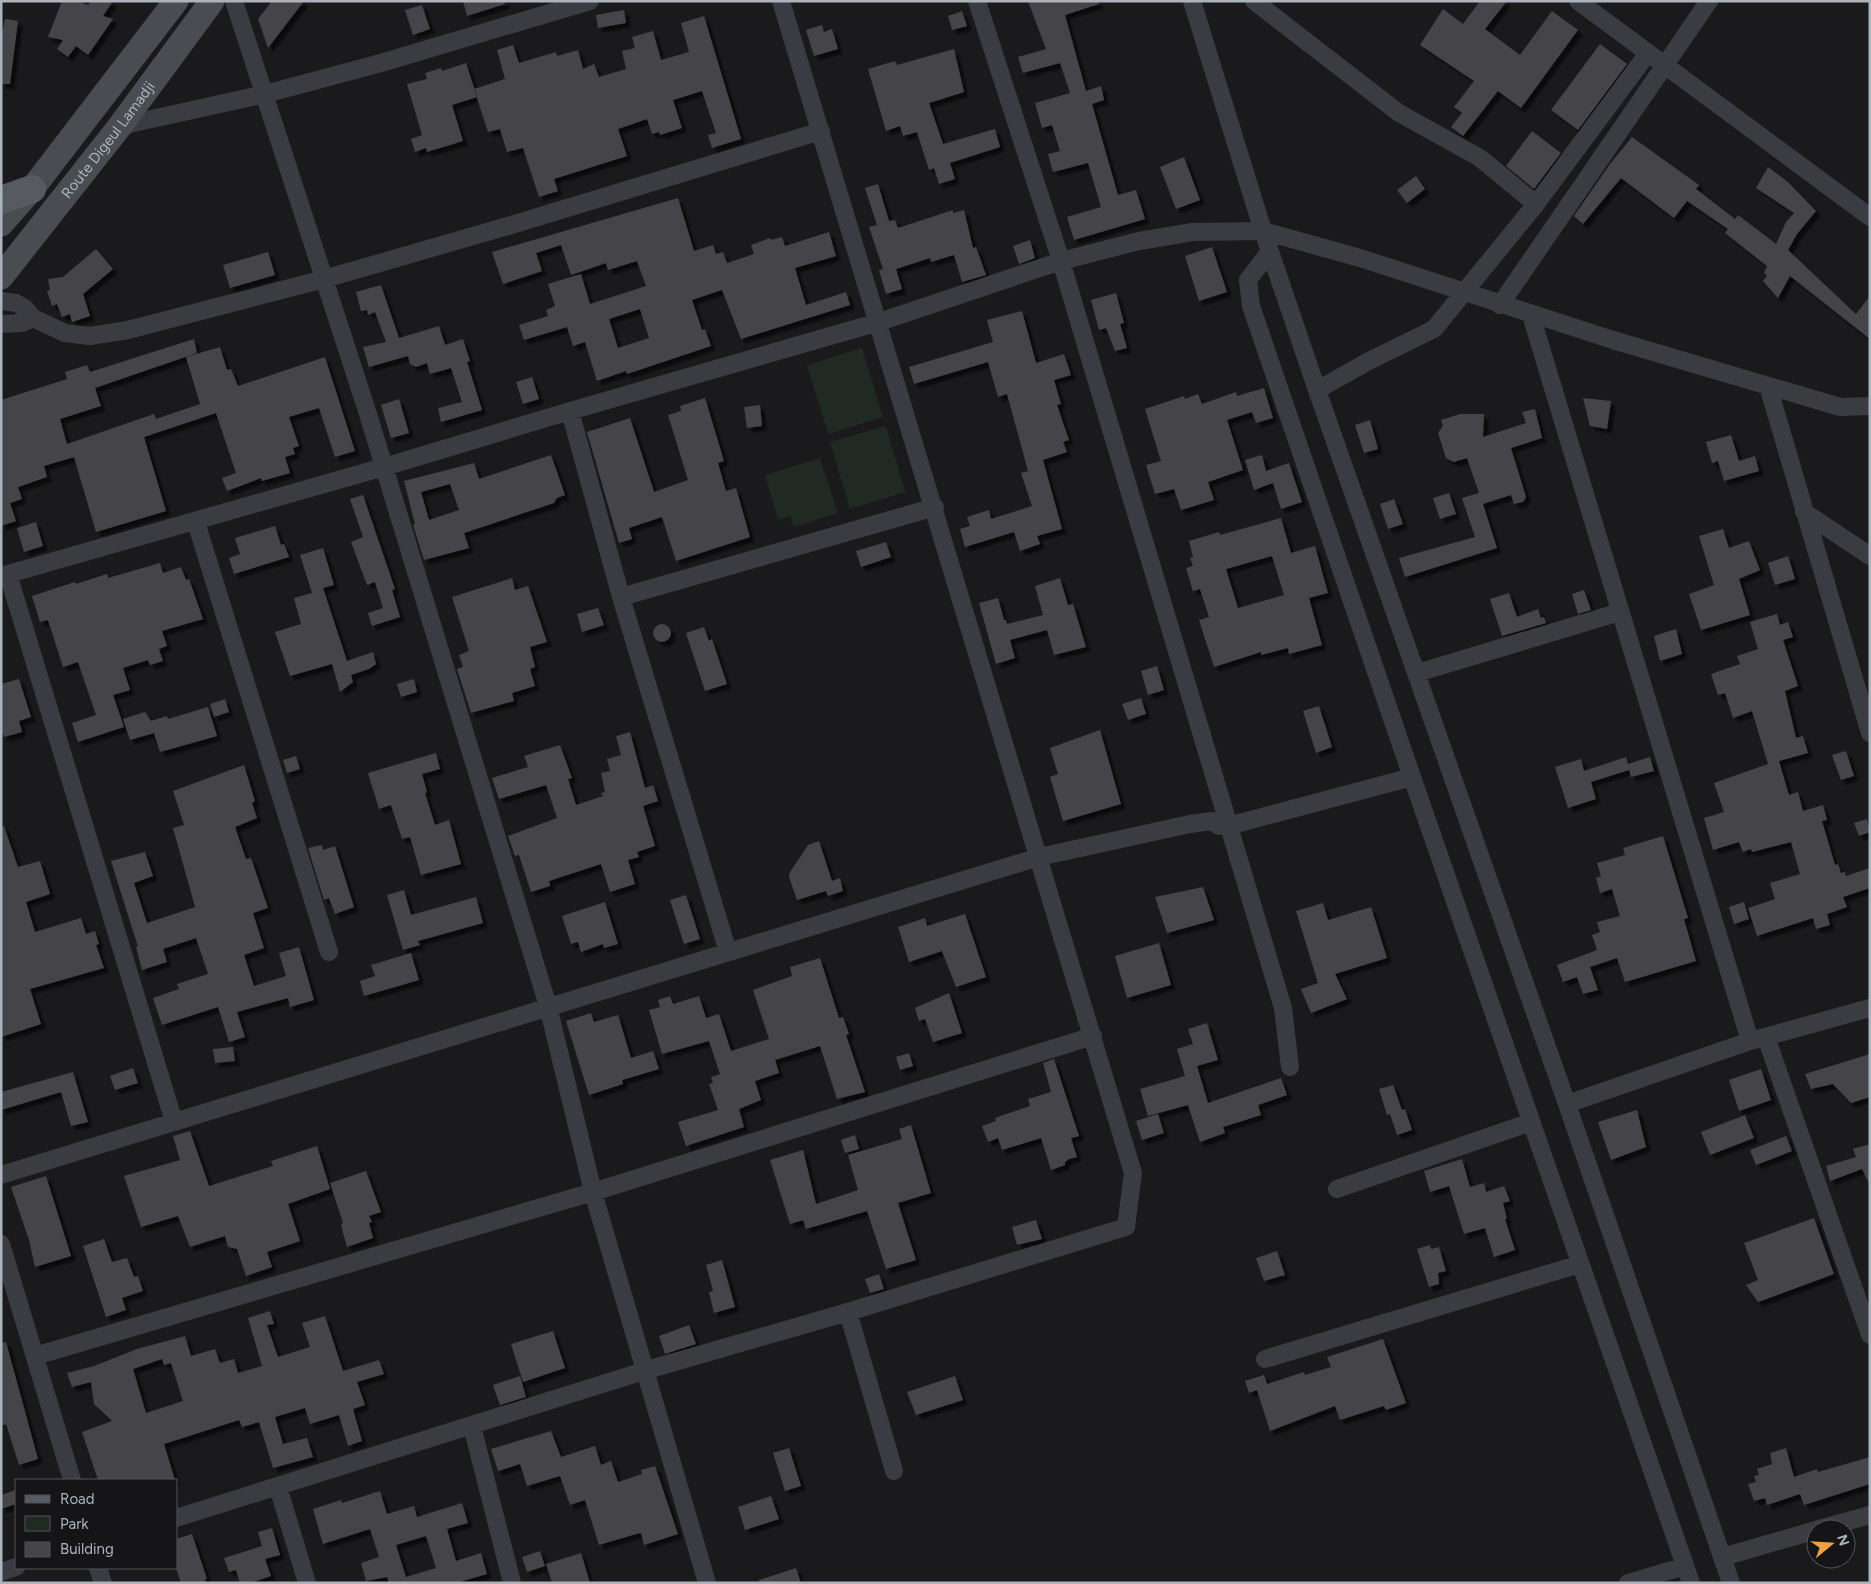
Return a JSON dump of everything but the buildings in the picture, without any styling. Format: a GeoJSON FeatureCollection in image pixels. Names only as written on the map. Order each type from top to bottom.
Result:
{"type":"FeatureCollection","features":[{"type":"Feature","properties":{"kind":"main road","name":"Route Digeul Lamadji"},"geometry":{"type":"LineString","coordinates":[[1,224],[32,189],[176,1]]}},
{"type":"Feature","properties":{"kind":"main road","name":"Route Digeul Lamadji"},"geometry":{"type":"LineString","coordinates":[[1,277],[120,126],[212,1]]}},
{"type":"Feature","properties":{"kind":"main road"},"geometry":{"type":"LineString","coordinates":[[1,200],[32,189]]}},
{"type":"Feature","properties":{"kind":"street"},"geometry":{"type":"LineString","coordinates":[[234,1],[384,467],[548,1006],[593,1192],[647,1370],[707,1583]]}},
{"type":"Feature","properties":{"kind":"street"},"geometry":{"type":"LineString","coordinates":[[120,126],[265,94],[381,63],[590,1]]}},
{"type":"Feature","properties":{"kind":"street"},"geometry":{"type":"LineString","coordinates":[[178,1517],[647,1370],[848,1312],[1126,1227],[1133,1173],[822,131],[781,1]]}},
{"type":"Feature","properties":{"kind":"street"},"geometry":{"type":"LineString","coordinates":[[977,1],[1060,261],[1283,1008],[1290,1067]]}},
{"type":"Feature","properties":{"kind":"street"},"geometry":{"type":"LineString","coordinates":[[1254,1],[1399,113],[1480,158],[1536,204]]}},
{"type":"Feature","properties":{"kind":"street"},"geometry":{"type":"LineString","coordinates":[[1578,1],[1870,217]]}},
{"type":"Feature","properties":{"kind":"street"},"geometry":{"type":"LineString","coordinates":[[1500,305],[1709,1]]}},
{"type":"Feature","properties":{"kind":"street"},"geometry":{"type":"LineString","coordinates":[[1194,2],[1263,231],[1317,390],[1567,1104],[1731,1583]]}},
{"type":"Feature","properties":{"kind":"street"},"geometry":{"type":"LineString","coordinates":[[1317,390],[1369,361],[1434,329],[1536,204],[1648,53]]}},
{"type":"Feature","properties":{"kind":"street"},"geometry":{"type":"LineString","coordinates":[[1,301],[16,303],[25,308],[33,318],[65,333],[90,336],[109,334],[324,279],[499,229],[822,131]]}},
{"type":"Feature","properties":{"kind":"street"},"geometry":{"type":"LineString","coordinates":[[174,1122],[4,575],[196,522],[879,322],[1060,261],[1139,240],[1193,232],[1263,231],[1360,258],[1531,315],[1840,407],[1870,406]]}},
{"type":"Feature","properties":{"kind":"street"},"geometry":{"type":"LineString","coordinates":[[1270,251],[1248,280],[1251,306],[1691,1583]]}},
{"type":"Feature","properties":{"kind":"street"},"geometry":{"type":"LineString","coordinates":[[1531,315],[1620,612],[1758,1039],[1870,1335]]}},
{"type":"Feature","properties":{"kind":"street"},"geometry":{"type":"LineString","coordinates":[[1,324],[22,323],[33,318]]}},
{"type":"Feature","properties":{"kind":"street"},"geometry":{"type":"LineString","coordinates":[[1768,386],[1870,733]]}},
{"type":"Feature","properties":{"kind":"street"},"geometry":{"type":"LineString","coordinates":[[570,411],[621,597],[728,952]]}},
{"type":"Feature","properties":{"kind":"street"},"geometry":{"type":"LineString","coordinates":[[621,597],[934,507]]}},
{"type":"Feature","properties":{"kind":"street"},"geometry":{"type":"LineString","coordinates":[[1804,512],[1870,556]]}},
{"type":"Feature","properties":{"kind":"street"},"geometry":{"type":"LineString","coordinates":[[196,522],[329,952]]}},
{"type":"Feature","properties":{"kind":"street"},"geometry":{"type":"LineString","coordinates":[[1417,673],[1620,612]]}},
{"type":"Feature","properties":{"kind":"street"},"geometry":{"type":"LineString","coordinates":[[1,1175],[1039,857],[1190,824],[1212,821],[1219,826],[1228,826],[1412,777]]}},
{"type":"Feature","properties":{"kind":"street"},"geometry":{"type":"LineString","coordinates":[[1567,1104],[1758,1039],[1870,1008]]}},
{"type":"Feature","properties":{"kind":"street"},"geometry":{"type":"LineString","coordinates":[[35,1356],[593,1192],[1093,1036]]}},
{"type":"Feature","properties":{"kind":"street"},"geometry":{"type":"LineString","coordinates":[[1337,1189],[1531,1122]]}},
{"type":"Feature","properties":{"kind":"street"},"geometry":{"type":"LineString","coordinates":[[1,1244],[72,1479]]}},
{"type":"Feature","properties":{"kind":"street"},"geometry":{"type":"LineString","coordinates":[[1265,1359],[1580,1264]]}},
{"type":"Feature","properties":{"kind":"street"},"geometry":{"type":"LineString","coordinates":[[848,1312],[894,1471]]}},
{"type":"Feature","properties":{"kind":"street"},"geometry":{"type":"LineString","coordinates":[[472,1426],[512,1583]]}},
{"type":"Feature","properties":{"kind":"street"},"geometry":{"type":"LineString","coordinates":[[278,1486],[307,1583]]}},
{"type":"Feature","properties":{"kind":"street"},"geometry":{"type":"LineString","coordinates":[[1855,1519],[1870,1515]]}},
{"type":"Feature","properties":{"kind":"street"},"geometry":{"type":"LineString","coordinates":[[1723,1556],[1806,1532]]}},
{"type":"Feature","properties":{"kind":"street"},"geometry":{"type":"LineString","coordinates":[[1628,1583],[1685,1566]]}},
{"type":"Feature","properties":{"kind":"street"},"geometry":{"type":"LineString","coordinates":[[1,1572],[15,1567]]}},
{"type":"Feature","properties":{"kind":"street"},"geometry":{"type":"LineString","coordinates":[[98,1569],[103,1583]]}},
{"type":"Feature","properties":{"kind":"green space"},"geometry":{"type":"Polygon","coordinates":[[[862,348],[883,417],[828,434],[807,365],[862,348]]]}},
{"type":"Feature","properties":{"kind":"green space"},"geometry":{"type":"Polygon","coordinates":[[[886,426],[905,492],[850,509],[830,442],[886,426]]]}},
{"type":"Feature","properties":{"kind":"green space"},"geometry":{"type":"Polygon","coordinates":[[[820,458],[838,513],[794,527],[790,516],[778,520],[765,475],[820,458]]]}}]}
